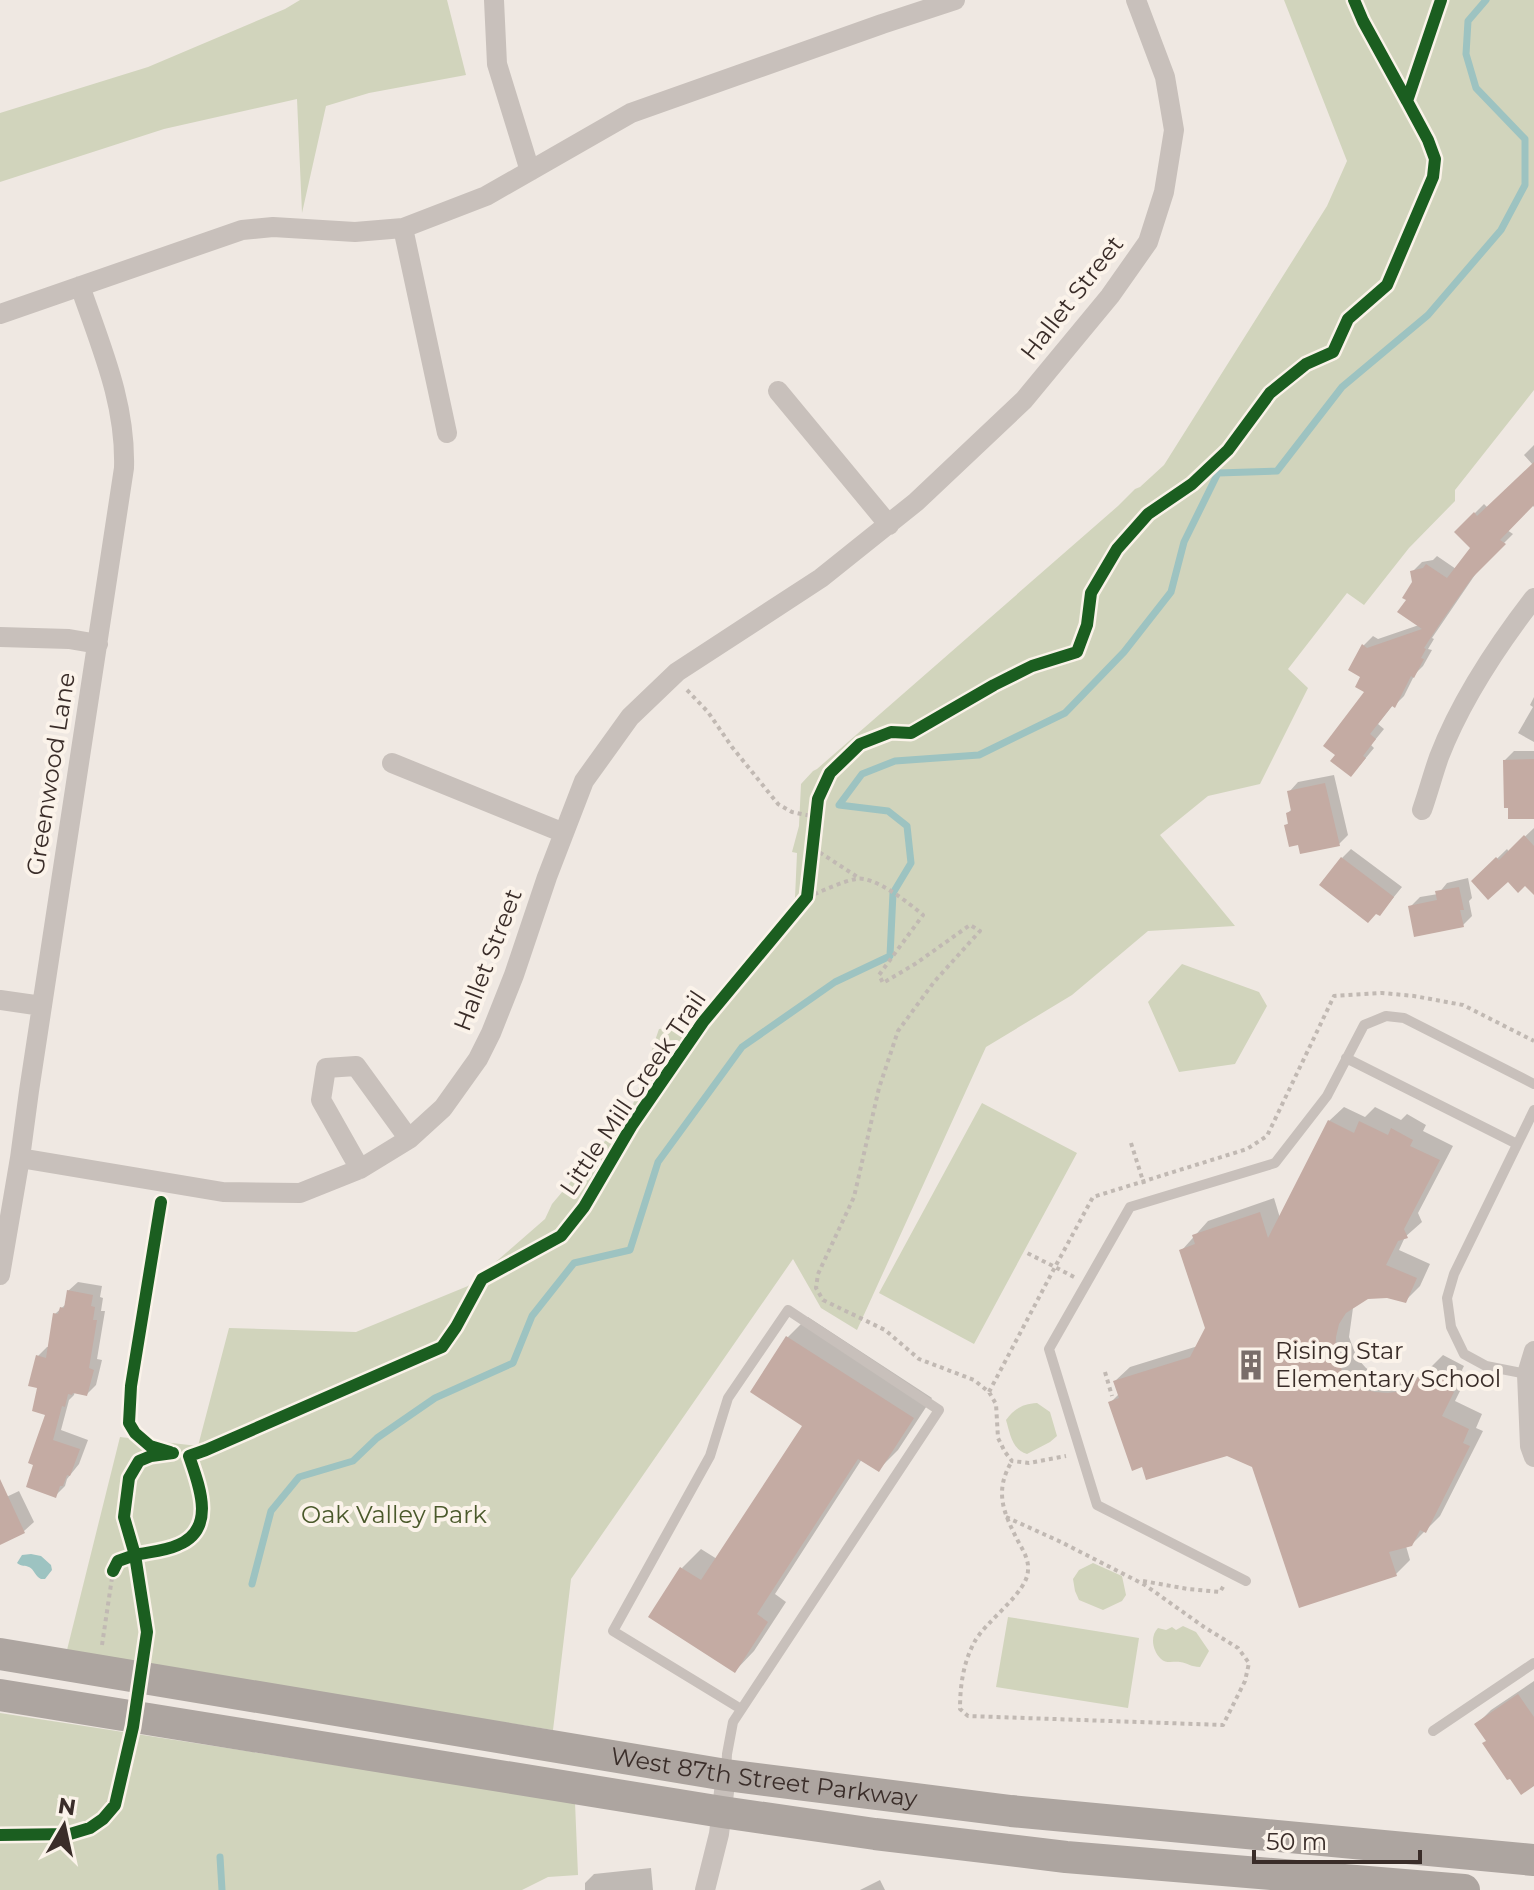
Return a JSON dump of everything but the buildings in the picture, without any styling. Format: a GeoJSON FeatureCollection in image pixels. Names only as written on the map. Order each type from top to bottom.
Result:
{"type":"FeatureCollection","features":[{"type":"Feature","properties":{"kind":"main road","name":"West 87th Street Parkway"},"geometry":{"type":"LineString","coordinates":[[0,1654],[726,1775],[1011,1811],[1534,1860]]}},
{"type":"Feature","properties":{"kind":"main road","name":"West 87th Street Parkway"},"geometry":{"type":"LineString","coordinates":[[0,1695],[875,1834],[1066,1857],[1464,1890]]}},
{"type":"Feature","properties":{"kind":"street"},"geometry":{"type":"LineString","coordinates":[[494,0],[497,64],[530,171]]}},
{"type":"Feature","properties":{"kind":"street"},"geometry":{"type":"LineString","coordinates":[[0,314],[242,230],[273,227],[355,232],[403,228],[486,196],[631,113],[955,0]]}},
{"type":"Feature","properties":{"kind":"street","name":"Hallet Street"},"geometry":{"type":"LineString","coordinates":[[20,1158],[223,1192],[300,1193],[360,1169],[409,1139],[443,1108],[478,1059],[491,1033],[584,781],[630,717],[677,672],[821,578],[916,502],[1024,400],[1110,296],[1148,242],[1164,192],[1174,130],[1165,77],[1136,0]]}},
{"type":"Feature","properties":{"kind":"street"},"geometry":{"type":"LineString","coordinates":[[403,228],[447,433]]}},
{"type":"Feature","properties":{"kind":"street","name":"Greenwood Lane"},"geometry":{"type":"LineString","coordinates":[[0,1275],[124,468],[125,447],[118,398],[80,286]]}},
{"type":"Feature","properties":{"kind":"street"},"geometry":{"type":"LineString","coordinates":[[778,391],[889,525]]}},
{"type":"Feature","properties":{"kind":"street"},"geometry":{"type":"LineString","coordinates":[[1422,810],[1439,757],[1458,714],[1507,633],[1534,598]]}},
{"type":"Feature","properties":{"kind":"street"},"geometry":{"type":"LineString","coordinates":[[0,637],[69,639],[98,644]]}},
{"type":"Feature","properties":{"kind":"street"},"geometry":{"type":"LineString","coordinates":[[392,763],[564,833]]}},
{"type":"Feature","properties":{"kind":"street"},"geometry":{"type":"LineString","coordinates":[[0,1000],[42,1006]]}},
{"type":"Feature","properties":{"kind":"street"},"geometry":{"type":"LineString","coordinates":[[360,1169],[321,1100],[326,1068],[356,1066],[409,1139]]}},
{"type":"Feature","properties":{"kind":"street"},"geometry":{"type":"LineString","coordinates":[[1534,1351],[1527,1374],[1530,1446],[1534,1457]]}},
{"type":"Feature","properties":{"kind":"street"},"geometry":{"type":"LineString","coordinates":[[705,1890],[719,1834],[726,1775]]}},
{"type":"Feature","properties":{"kind":"lane"},"geometry":{"type":"LineString","coordinates":[[1246,1581],[1097,1505],[1049,1349],[1130,1207],[1275,1163],[1327,1096],[1364,1025],[1386,1016],[1404,1018],[1534,1084]]}},
{"type":"Feature","properties":{"kind":"lane"},"geometry":{"type":"LineString","coordinates":[[1346,1058],[1517,1144]]}},
{"type":"Feature","properties":{"kind":"lane"},"geometry":{"type":"LineString","coordinates":[[1527,1374],[1486,1366],[1464,1354],[1451,1327],[1447,1298],[1454,1274],[1534,1110]]}},
{"type":"Feature","properties":{"kind":"lane"},"geometry":{"type":"LineString","coordinates":[[726,1775],[733,1722],[939,1410],[788,1310],[728,1398],[710,1456],[613,1631],[741,1709]]}},
{"type":"Feature","properties":{"kind":"lane"},"geometry":{"type":"LineString","coordinates":[[1433,1731],[1534,1663]]}},
{"type":"Feature","properties":{"kind":"path"},"geometry":{"type":"LineString","coordinates":[[682,685],[708,712],[778,804],[792,812],[817,813],[812,854],[880,885],[923,915],[879,975],[883,983],[970,925],[980,931],[934,982],[898,1031],[879,1088],[854,1197],[818,1274],[816,1288],[823,1300],[885,1330],[919,1359],[974,1380],[989,1392],[996,1404],[998,1438],[1012,1461],[1029,1463],[1064,1457]]}},
{"type":"Feature","properties":{"kind":"path"},"geometry":{"type":"LineString","coordinates":[[798,908],[808,891],[859,878]]}},
{"type":"Feature","properties":{"kind":"path"},"geometry":{"type":"LineString","coordinates":[[989,1392],[1093,1197],[1247,1149],[1267,1136],[1334,996],[1382,993],[1463,1005],[1534,1041]]}},
{"type":"Feature","properties":{"kind":"path"},"geometry":{"type":"LineString","coordinates":[[1131,1143],[1144,1181]]}},
{"type":"Feature","properties":{"kind":"path"},"geometry":{"type":"LineString","coordinates":[[1027,1253],[1087,1284]]}},
{"type":"Feature","properties":{"kind":"path"},"geometry":{"type":"LineString","coordinates":[[1457,1378],[1461,1370]]}},
{"type":"Feature","properties":{"kind":"path"},"geometry":{"type":"LineString","coordinates":[[1105,1372],[1112,1396]]}},
{"type":"Feature","properties":{"kind":"path"},"geometry":{"type":"LineString","coordinates":[[1006,1517],[1136,1580],[1238,1648],[1249,1663],[1245,1681],[1223,1725],[968,1716],[960,1709],[965,1665],[974,1641],[1016,1595],[1029,1573],[1026,1557],[1006,1517],[1001,1493],[1004,1474],[1012,1461]]}},
{"type":"Feature","properties":{"kind":"path"},"geometry":{"type":"LineString","coordinates":[[100,1655],[115,1566]]}},
{"type":"Feature","properties":{"kind":"path"},"geometry":{"type":"LineString","coordinates":[[1136,1580],[1220,1592]]}},
{"type":"Feature","properties":{"kind":"green space"},"geometry":{"type":"Polygon","coordinates":[[[300,0],[447,0],[466,75],[369,93],[326,106],[302,213],[297,99],[164,129],[0,182],[0,113],[148,67],[300,0]]]}},
{"type":"Feature","properties":{"kind":"green space","name":"Oak Valley Park"},"geometry":{"type":"Polygon","coordinates":[[[1284,0],[1534,0],[1534,390],[1455,490],[1455,501],[1409,548],[1364,605],[1347,593],[1288,669],[1308,688],[1260,784],[1208,796],[1160,835],[1235,926],[1148,931],[1072,995],[986,1047],[857,1330],[821,1308],[793,1259],[571,1579],[553,1730],[66,1654],[120,1437],[198,1446],[229,1328],[356,1332],[468,1286],[545,1219],[552,1204],[631,1110],[659,1029],[702,1025],[795,898],[797,853],[792,852],[799,826],[801,784],[1164,465],[1327,206],[1347,161],[1284,0]]]}},
{"type":"Feature","properties":{"kind":"green space"},"geometry":{"type":"Polygon","coordinates":[[[1182,964],[1259,992],[1267,1006],[1235,1064],[1179,1072],[1148,1002],[1182,964]]]}},
{"type":"Feature","properties":{"kind":"green space"},"geometry":{"type":"Polygon","coordinates":[[[982,1103],[1077,1153],[974,1344],[879,1293],[982,1103]]]}},
{"type":"Feature","properties":{"kind":"green space"},"geometry":{"type":"Polygon","coordinates":[[[1037,1403],[1050,1412],[1057,1436],[1027,1454],[1015,1445],[1006,1420],[1020,1407],[1037,1403]]]}},
{"type":"Feature","properties":{"kind":"green space"},"geometry":{"type":"Polygon","coordinates":[[[1093,1563],[1122,1576],[1126,1595],[1122,1601],[1103,1610],[1079,1600],[1075,1591],[1073,1579],[1079,1570],[1093,1563]]]}},
{"type":"Feature","properties":{"kind":"green space"},"geometry":{"type":"Polygon","coordinates":[[[1008,1617],[1139,1638],[1128,1708],[996,1687],[1008,1617]]]}},
{"type":"Feature","properties":{"kind":"green space"},"geometry":{"type":"Polygon","coordinates":[[[1183,1626],[1196,1632],[1209,1651],[1200,1667],[1165,1661],[1156,1651],[1153,1639],[1158,1628],[1166,1630],[1172,1627],[1176,1630],[1183,1626]]]}},
{"type":"Feature","properties":{"kind":"green space"},"geometry":{"type":"Polygon","coordinates":[[[0,1713],[575,1802],[578,1875],[548,1877],[522,1890],[0,1890],[0,1713]]]}},
{"type":"Feature","properties":{"kind":"water"},"geometry":{"type":"Polygon","coordinates":[[[22,1555],[41,1556],[51,1565],[52,1570],[45,1579],[39,1578],[28,1566],[17,1563],[22,1555]]]}},
{"type":"Feature","properties":{"kind":"waterway"},"geometry":{"type":"LineString","coordinates":[[252,1584],[271,1511],[299,1477],[353,1461],[377,1438],[435,1398],[513,1363],[532,1316],[574,1263],[630,1250],[658,1162],[742,1047],[835,982],[890,956],[893,893],[911,863],[907,826],[888,811],[839,805],[862,774],[895,761],[979,755],[1065,713],[1124,652],[1171,592],[1184,542],[1218,473],[1277,471],[1342,387],[1428,315],[1501,230],[1525,185],[1525,139],[1476,88],[1466,54],[1468,21],[1486,0]]}},
{"type":"Feature","properties":{"kind":"waterway"},"geometry":{"type":"LineString","coordinates":[[220,1857],[222,1890]]}},
{"type":"Feature","properties":{"kind":"cycle path"},"geometry":{"type":"LineString","coordinates":[[1354,0],[1407,101]]}},
{"type":"Feature","properties":{"kind":"cycle path","name":"Little Mill Creek Trail"},"geometry":{"type":"LineString","coordinates":[[173,1453],[139,1461],[129,1478],[124,1517],[135,1555],[178,1545],[190,1538],[198,1528],[202,1505],[189,1456],[442,1347],[482,1279],[561,1236],[584,1207],[632,1125],[703,1022],[807,897],[818,799],[830,773],[860,744],[891,732],[911,733],[1032,666],[1077,652],[1087,625],[1091,593],[1117,549],[1148,514],[1192,484],[1228,450],[1270,393],[1306,364],[1333,352],[1348,319],[1387,285],[1433,177],[1435,159],[1407,101],[1441,0]]}},
{"type":"Feature","properties":{"kind":"cycle path"},"geometry":{"type":"LineString","coordinates":[[161,1202],[131,1386],[129,1423],[150,1446],[170,1452]]}},
{"type":"Feature","properties":{"kind":"cycle path"},"geometry":{"type":"LineString","coordinates":[[0,1835],[70,1834],[90,1828],[115,1805],[133,1727],[147,1632],[135,1555],[118,1561],[113,1571]]}},
{"type":"Feature","properties":{"kind":"place","name":"Rising Star Elementary School"},"geometry":{"type":"Point","coordinates":[1251,1365]}}]}
